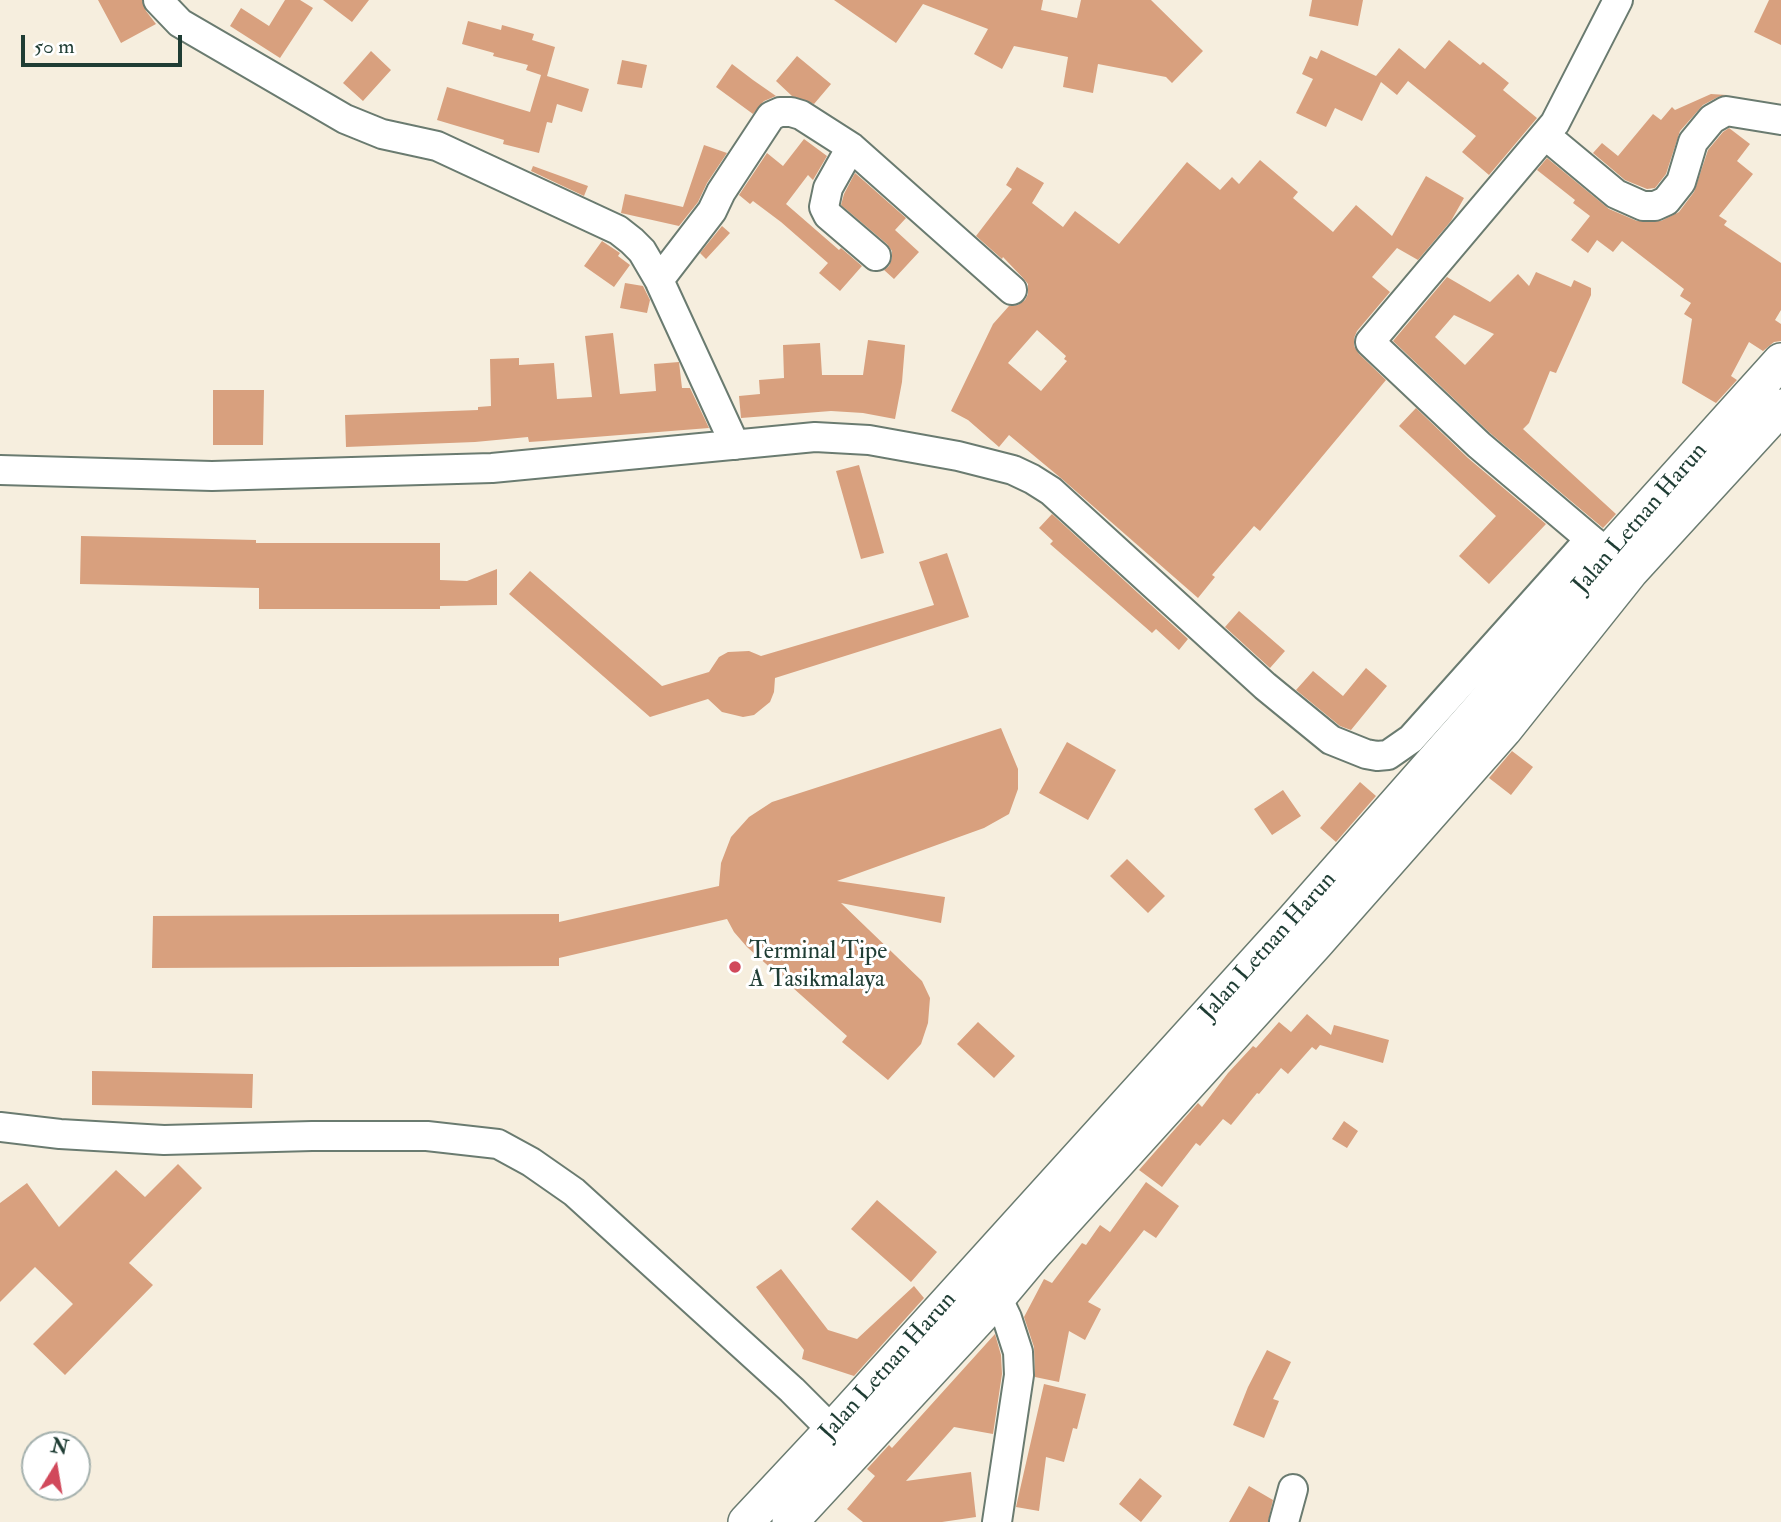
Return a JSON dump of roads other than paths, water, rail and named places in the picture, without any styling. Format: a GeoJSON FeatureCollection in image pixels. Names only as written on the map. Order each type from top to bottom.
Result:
{"type":"FeatureCollection","features":[{"type":"Feature","properties":{"kind":"main road","name":"Jalan Letnan Harun"},"geometry":{"type":"LineString","coordinates":[[790,1522],[844,1442],[981,1266],[1479,710],[1609,555],[1781,361]]}},
{"type":"Feature","properties":{"kind":"main road","name":"Jalan Letnan Harun"},"geometry":{"type":"LineString","coordinates":[[746,1522],[844,1442],[998,1297],[1504,730],[1609,555],[1781,407]]}},
{"type":"Feature","properties":{"kind":"street"},"geometry":{"type":"LineString","coordinates":[[158,0],[180,23],[345,119],[373,131],[437,146],[618,230],[642,251],[659,280],[735,445]]}},
{"type":"Feature","properties":{"kind":"street"},"geometry":{"type":"LineString","coordinates":[[0,470],[212,476],[492,468],[815,437],[869,440],[981,461],[1013,470],[1051,491],[1265,686],[1331,740],[1366,754],[1388,755],[1411,739],[1609,555],[1479,445],[1370,342],[1545,135],[1562,111],[1618,0]]}},
{"type":"Feature","properties":{"kind":"street"},"geometry":{"type":"LineString","coordinates":[[1545,135],[1616,194],[1643,206],[1655,206],[1666,201],[1681,182],[1693,142],[1712,119],[1726,111],[1781,120]]}},
{"type":"Feature","properties":{"kind":"street"},"geometry":{"type":"LineString","coordinates":[[659,280],[717,202],[771,116],[780,112],[802,116],[851,146],[1012,290]]}},
{"type":"Feature","properties":{"kind":"street"},"geometry":{"type":"LineString","coordinates":[[851,146],[828,188],[824,206],[828,215],[876,256]]}},
{"type":"Feature","properties":{"kind":"street"},"geometry":{"type":"LineString","coordinates":[[0,1127],[60,1134],[164,1140],[427,1136],[498,1144],[531,1162],[574,1192],[792,1390],[844,1442]]}},
{"type":"Feature","properties":{"kind":"street"},"geometry":{"type":"LineString","coordinates":[[981,1266],[998,1297],[1017,1352],[1019,1375],[997,1522]]}},
{"type":"Feature","properties":{"kind":"street"},"geometry":{"type":"LineString","coordinates":[[1284,1522],[1293,1489]]}},
{"type":"Feature","properties":{"kind":"place","name":"Terminal Tipe A Tasikmalaya"},"geometry":{"type":"Point","coordinates":[735,967]}}]}
